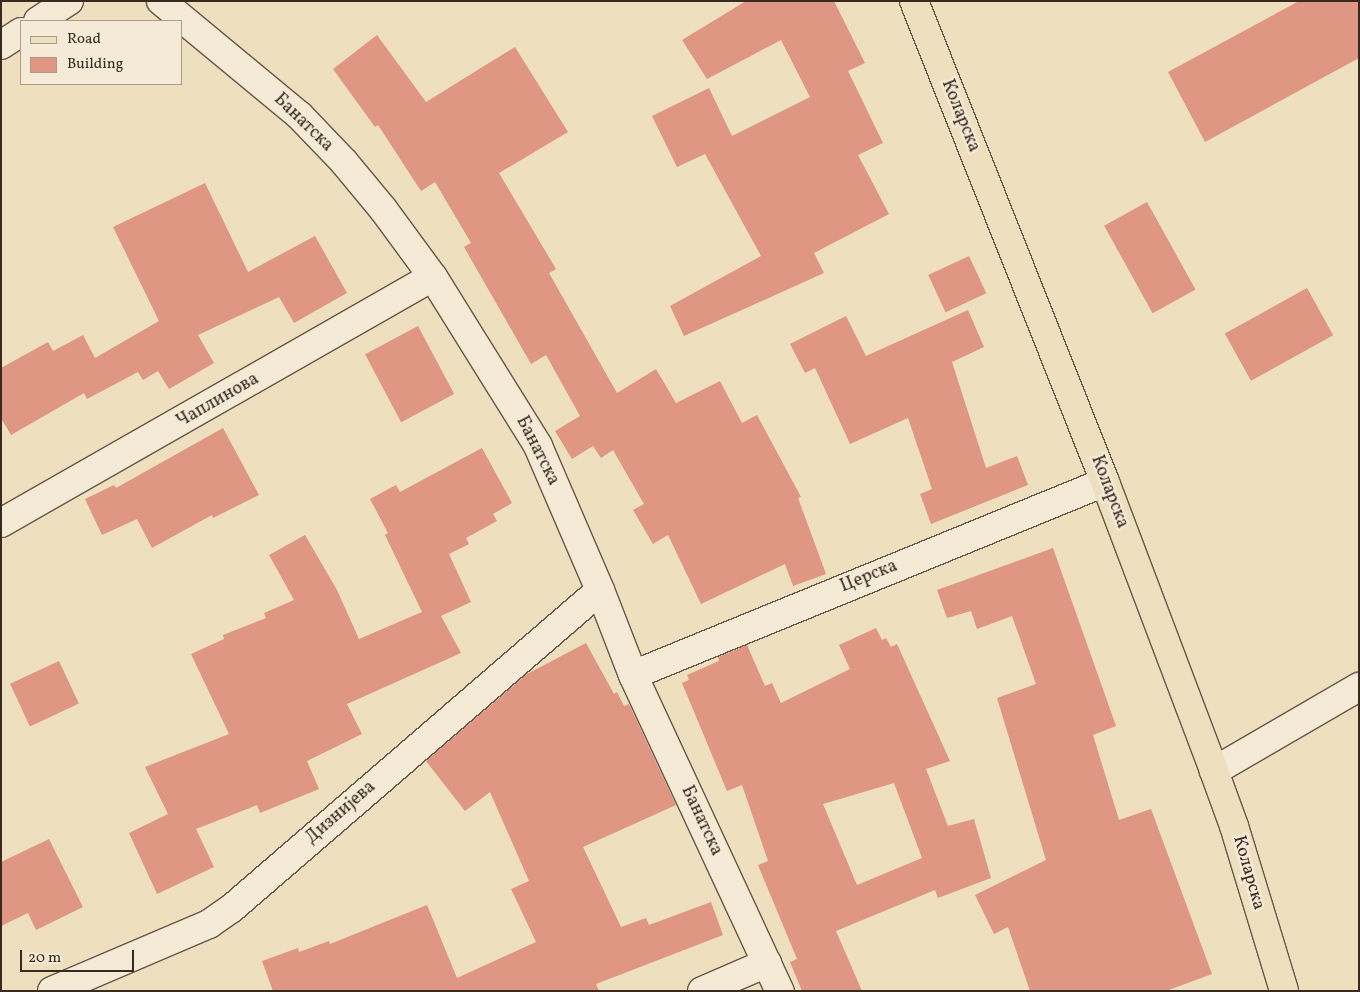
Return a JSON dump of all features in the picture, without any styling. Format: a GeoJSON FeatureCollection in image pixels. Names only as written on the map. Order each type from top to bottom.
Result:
{"type":"FeatureCollection","features":[{"type":"Feature","properties":{"kind":"main road","name":"Коларска"},"geometry":{"type":"LineString","coordinates":[[914,1],[1105,482],[1214,771],[1234,826],[1284,991]]}},
{"type":"Feature","properties":{"kind":"street"},"geometry":{"type":"LineString","coordinates":[[40,20],[69,1]]}},
{"type":"Feature","properties":{"kind":"street","name":"Банатска"},"geometry":{"type":"LineString","coordinates":[[161,1],[299,115],[344,162],[383,209],[433,277],[538,446],[600,590],[633,675],[780,991]]}},
{"type":"Feature","properties":{"kind":"street"},"geometry":{"type":"LineString","coordinates":[[1,45],[20,33]]}},
{"type":"Feature","properties":{"kind":"street","name":"Чаплинова"},"geometry":{"type":"LineString","coordinates":[[1,523],[433,277]]}},
{"type":"Feature","properties":{"kind":"street","name":"Церска"},"geometry":{"type":"LineString","coordinates":[[633,675],[1105,482]]}},
{"type":"Feature","properties":{"kind":"street","name":"Дизнијева"},"geometry":{"type":"LineString","coordinates":[[52,991],[200,928],[232,908],[600,590]]}},
{"type":"Feature","properties":{"kind":"street"},"geometry":{"type":"LineString","coordinates":[[1214,771],[1359,687]]}},
{"type":"Feature","properties":{"kind":"street"},"geometry":{"type":"LineString","coordinates":[[702,991],[767,963]]}},
{"type":"Feature","properties":{"kind":"building"},"geometry":{"type":"Polygon","coordinates":[[[746,1],[834,1],[865,63],[848,71],[883,143],[858,155],[889,214],[814,253],[824,273],[684,336],[670,306],[761,256],[705,154],[677,167],[652,116],[709,88],[732,136],[810,97],[781,40],[707,79],[682,40],[746,1]]]}},
{"type":"Feature","properties":{"kind":"building"},"geometry":{"type":"Polygon","coordinates":[[[1299,1],[1359,1],[1359,58],[1205,142],[1168,72],[1299,1]]]}},
{"type":"Feature","properties":{"kind":"building"},"geometry":{"type":"Polygon","coordinates":[[[377,35],[426,102],[515,47],[568,132],[499,173],[556,269],[549,273],[617,393],[656,369],[676,403],[720,381],[742,423],[757,415],[801,497],[798,498],[826,574],[793,586],[785,564],[701,604],[668,535],[653,544],[633,510],[644,504],[613,450],[601,458],[593,446],[572,459],[555,431],[580,416],[546,355],[531,364],[464,247],[471,243],[435,182],[421,191],[378,125],[375,127],[333,69],[377,35]]]}},
{"type":"Feature","properties":{"kind":"building"},"geometry":{"type":"Polygon","coordinates":[[[205,183],[248,272],[315,236],[347,293],[294,323],[279,297],[198,335],[214,363],[169,389],[158,371],[143,380],[138,372],[87,399],[84,393],[11,435],[1,418],[1,368],[48,342],[53,351],[83,335],[95,358],[159,321],[113,227],[205,183]]]}},
{"type":"Feature","properties":{"kind":"building"},"geometry":{"type":"Polygon","coordinates":[[[1147,202],[1195,289],[1153,313],[1104,226],[1147,202]]]}},
{"type":"Feature","properties":{"kind":"building"},"geometry":{"type":"Polygon","coordinates":[[[969,256],[986,293],[946,312],[928,275],[969,256]]]}},
{"type":"Feature","properties":{"kind":"building"},"geometry":{"type":"Polygon","coordinates":[[[1307,288],[1333,335],[1251,381],[1225,334],[1307,288]]]}},
{"type":"Feature","properties":{"kind":"building"},"geometry":{"type":"Polygon","coordinates":[[[968,310],[984,347],[952,362],[986,468],[1017,456],[1028,485],[931,524],[920,494],[932,489],[908,418],[850,444],[815,368],[805,373],[790,344],[846,316],[866,356],[968,310]]]}},
{"type":"Feature","properties":{"kind":"building"},"geometry":{"type":"Polygon","coordinates":[[[418,326],[454,394],[401,422],[365,354],[418,326]]]}},
{"type":"Feature","properties":{"kind":"building"},"geometry":{"type":"Polygon","coordinates":[[[223,428],[259,495],[213,518],[212,515],[152,548],[137,519],[102,535],[85,499],[114,485],[116,488],[223,428]]]}},
{"type":"Feature","properties":{"kind":"building"},"geometry":{"type":"Polygon","coordinates":[[[482,448],[512,503],[493,514],[497,521],[466,538],[469,544],[449,554],[471,602],[441,616],[461,653],[347,704],[362,734],[307,761],[319,789],[260,813],[257,805],[196,829],[214,867],[157,894],[129,833],[168,814],[145,767],[229,734],[191,654],[224,639],[223,635],[266,618],[264,613],[294,600],[269,555],[305,535],[337,590],[359,639],[422,612],[385,535],[388,533],[370,499],[396,485],[400,492],[482,448]]]}},
{"type":"Feature","properties":{"kind":"building"},"geometry":{"type":"Polygon","coordinates":[[[1053,548],[1116,726],[1093,735],[1119,820],[1151,809],[1212,974],[1166,991],[1030,991],[1008,927],[994,934],[975,895],[1046,860],[997,698],[1036,684],[1012,616],[977,629],[971,611],[947,618],[937,590],[1053,548]]]}},
{"type":"Feature","properties":{"kind":"building"},"geometry":{"type":"Polygon","coordinates":[[[876,628],[882,640],[886,638],[891,647],[897,644],[950,761],[926,769],[948,826],[974,819],[991,878],[938,898],[935,890],[836,931],[862,991],[802,991],[790,962],[797,959],[758,865],[768,861],[742,785],[727,791],[682,683],[689,680],[687,675],[719,661],[718,657],[747,645],[765,686],[772,683],[781,703],[850,669],[839,645],[876,628]],[[894,783],[823,804],[857,885],[922,858],[894,783]]]}},
{"type":"Feature","properties":{"kind":"building"},"geometry":{"type":"Polygon","coordinates":[[[586,643],[614,694],[617,692],[624,706],[629,704],[676,805],[583,847],[621,927],[646,918],[649,925],[711,902],[723,935],[596,984],[599,991],[273,991],[262,961],[298,948],[299,952],[329,941],[330,944],[427,905],[457,978],[536,942],[511,889],[529,881],[490,792],[465,811],[426,761],[527,674],[586,643]]]}},
{"type":"Feature","properties":{"kind":"building"},"geometry":{"type":"Polygon","coordinates":[[[59,661],[79,704],[30,726],[10,684],[59,661]]]}},
{"type":"Feature","properties":{"kind":"building"},"geometry":{"type":"Polygon","coordinates":[[[49,839],[83,907],[36,930],[28,913],[1,926],[1,862],[49,839]]]}}]}
